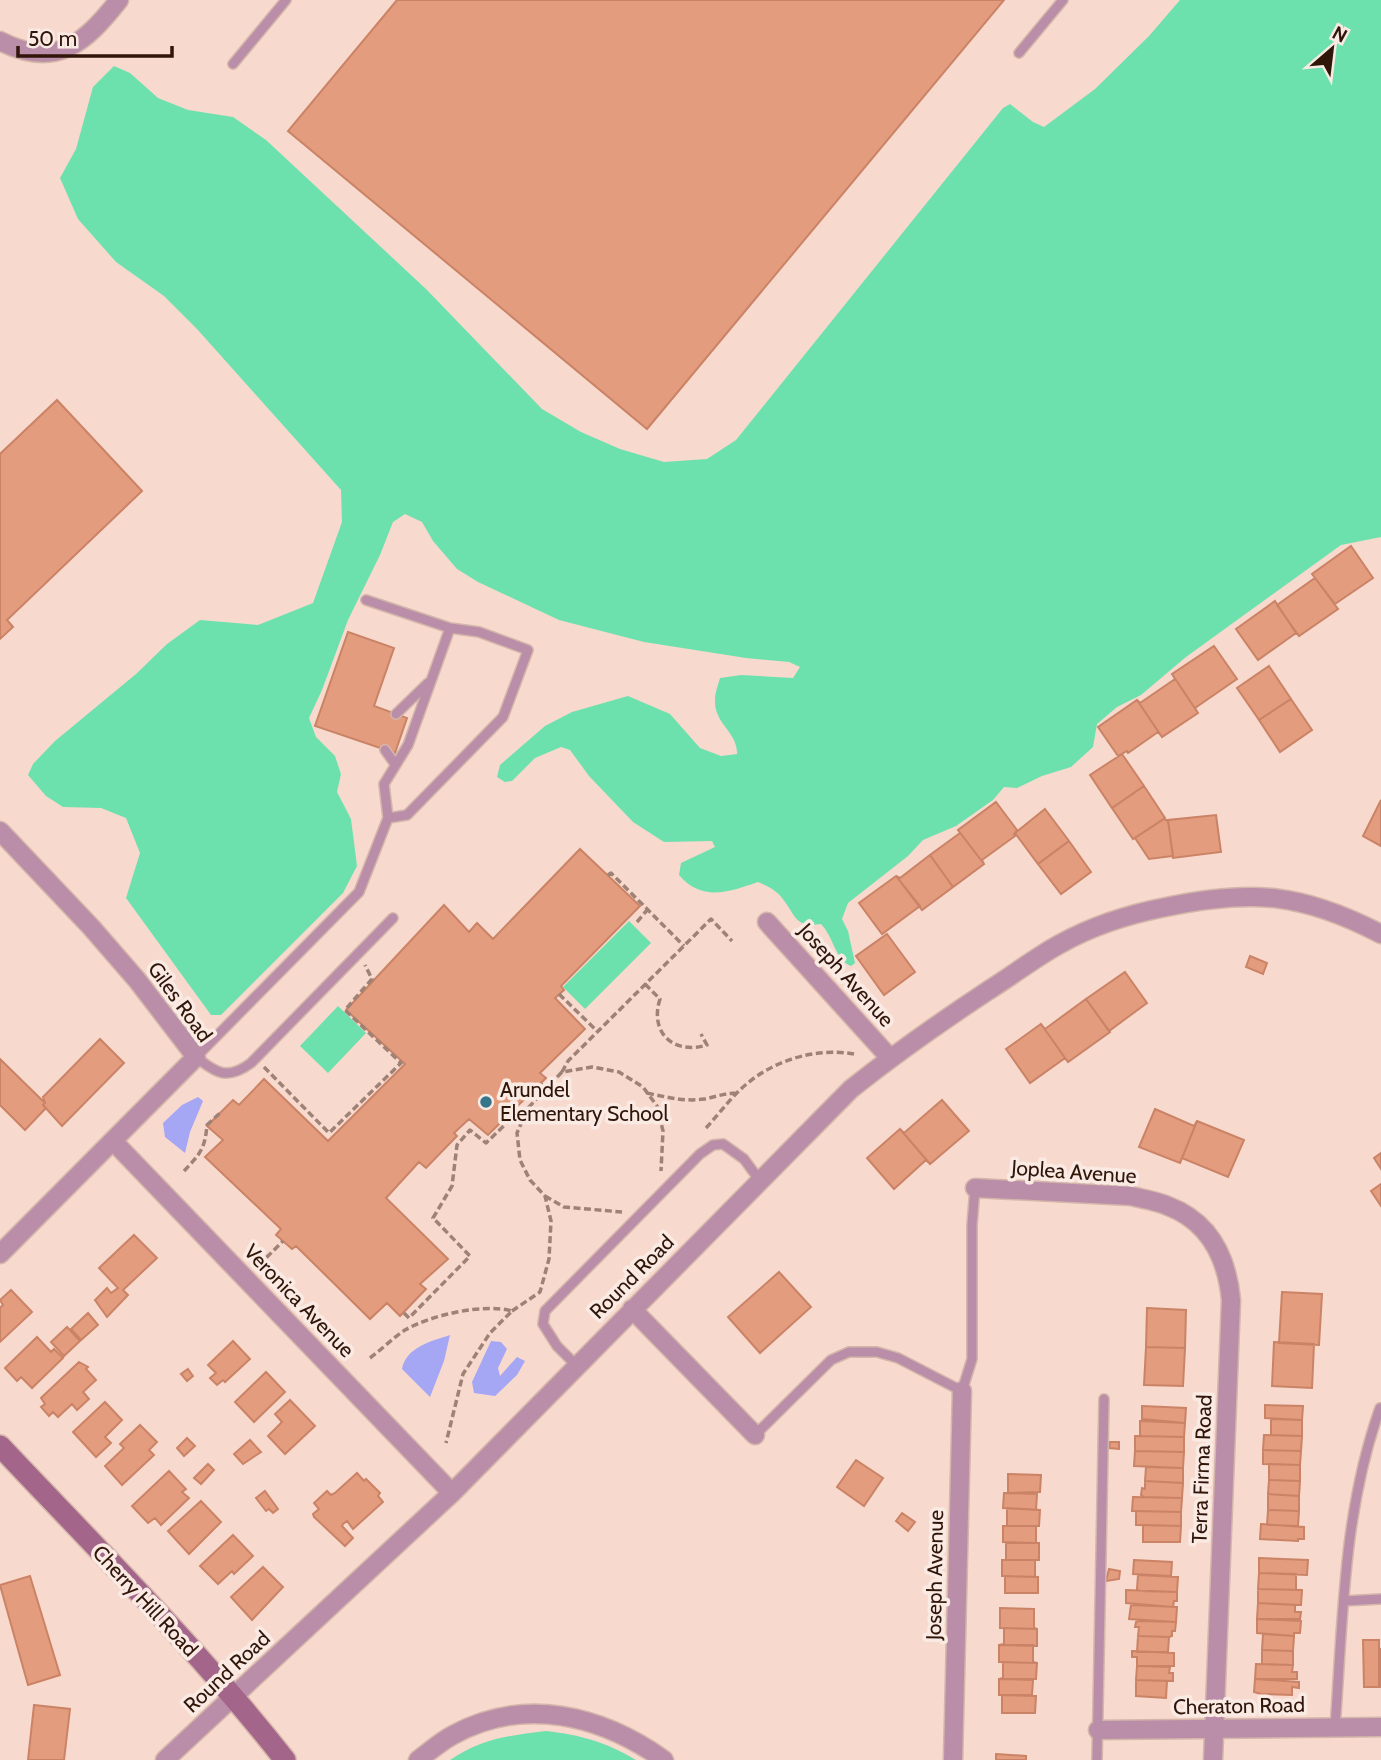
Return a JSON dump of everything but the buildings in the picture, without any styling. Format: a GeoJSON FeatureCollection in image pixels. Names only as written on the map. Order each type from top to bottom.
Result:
{"type":"FeatureCollection","features":[{"type":"Feature","properties":{"kind":"street"},"geometry":{"type":"LineString","coordinates":[[0,41],[12,47],[52,54],[71,48],[104,19],[120,0]]}},
{"type":"Feature","properties":{"kind":"street","name":"Giles Road"},"geometry":{"type":"LineString","coordinates":[[0,831],[91,926],[137,980],[196,1057],[0,1254]]}},
{"type":"Feature","properties":{"kind":"street","name":"Round Road"},"geometry":{"type":"LineString","coordinates":[[166,1760],[452,1493],[851,1089],[890,1058],[1061,943],[1142,912],[1215,897],[1249,895],[1281,898],[1347,916],[1381,934]]}},
{"type":"Feature","properties":{"kind":"street","name":"Joseph Avenue"},"geometry":{"type":"LineString","coordinates":[[767,922],[890,1058]]}},
{"type":"Feature","properties":{"kind":"street","name":"Veronica Avenue"},"geometry":{"type":"LineString","coordinates":[[113,1141],[452,1493]]}},
{"type":"Feature","properties":{"kind":"street","name":"Joplea Avenue"},"geometry":{"type":"LineString","coordinates":[[975,1188],[1131,1196],[1168,1206]]}},
{"type":"Feature","properties":{"kind":"street","name":"Terra Firma Road"},"geometry":{"type":"LineString","coordinates":[[1168,1206],[1206,1232],[1221,1253],[1229,1279],[1231,1300],[1213,1760]]}},
{"type":"Feature","properties":{"kind":"street"},"geometry":{"type":"LineString","coordinates":[[632,1309],[755,1435]]}},
{"type":"Feature","properties":{"kind":"street","name":"Joseph Avenue"},"geometry":{"type":"LineString","coordinates":[[953,1760],[962,1391]]}},
{"type":"Feature","properties":{"kind":"street","name":"Cherry Hill Road"},"geometry":{"type":"LineString","coordinates":[[0,1446],[235,1697],[285,1760]]}},
{"type":"Feature","properties":{"kind":"street"},"geometry":{"type":"LineString","coordinates":[[418,1760],[452,1735],[480,1723],[537,1712],[564,1715],[617,1731],[664,1760]]}},
{"type":"Feature","properties":{"kind":"street","name":"Cheraton Road"},"geometry":{"type":"LineString","coordinates":[[1098,1730],[1381,1727]]}},
{"type":"Feature","properties":{"kind":"lane"},"geometry":{"type":"LineString","coordinates":[[233,64],[286,0]]}},
{"type":"Feature","properties":{"kind":"lane"},"geometry":{"type":"LineString","coordinates":[[1019,53],[1063,0]]}},
{"type":"Feature","properties":{"kind":"lane"},"geometry":{"type":"LineString","coordinates":[[366,600],[450,628],[479,632],[528,650],[503,717],[407,815],[388,818]]}},
{"type":"Feature","properties":{"kind":"lane"},"geometry":{"type":"LineString","coordinates":[[393,918],[237,1073],[222,1073],[196,1057],[359,892],[388,818],[384,784],[408,746],[450,628]]}},
{"type":"Feature","properties":{"kind":"lane"},"geometry":{"type":"LineString","coordinates":[[396,714],[430,682]]}},
{"type":"Feature","properties":{"kind":"lane"},"geometry":{"type":"LineString","coordinates":[[385,750],[395,764]]}},
{"type":"Feature","properties":{"kind":"lane"},"geometry":{"type":"LineString","coordinates":[[576,1365],[557,1346],[543,1324],[545,1311],[700,1154],[713,1144],[723,1144],[744,1159],[760,1181]]}},
{"type":"Feature","properties":{"kind":"lane"},"geometry":{"type":"LineString","coordinates":[[755,1435],[831,1360],[849,1352],[877,1352],[898,1358],[962,1391],[972,1359],[972,1225],[975,1188]]}},
{"type":"Feature","properties":{"kind":"lane"},"geometry":{"type":"LineString","coordinates":[[1097,1760],[1104,1399]]}},
{"type":"Feature","properties":{"kind":"lane"},"geometry":{"type":"LineString","coordinates":[[1335,1728],[1349,1531],[1365,1450],[1380,1408]]}},
{"type":"Feature","properties":{"kind":"lane"},"geometry":{"type":"LineString","coordinates":[[1344,1601],[1381,1599]]}},
{"type":"Feature","properties":{"kind":"path"},"geometry":{"type":"LineString","coordinates":[[608,875],[611,873],[684,946]]}},
{"type":"Feature","properties":{"kind":"path"},"geometry":{"type":"LineString","coordinates":[[637,922],[648,909]]}},
{"type":"Feature","properties":{"kind":"path"},"geometry":{"type":"LineString","coordinates":[[622,1212],[564,1207],[545,1196],[530,1180],[520,1160],[517,1133],[528,1108],[562,1072],[568,1060],[711,919],[733,941]]}},
{"type":"Feature","properties":{"kind":"path"},"geometry":{"type":"LineString","coordinates":[[255,1058],[329,1133],[401,1063],[345,1010],[372,979],[358,953]]}},
{"type":"Feature","properties":{"kind":"path"},"geometry":{"type":"LineString","coordinates":[[645,985],[660,999],[656,1013],[657,1024],[666,1036],[678,1046],[692,1050],[707,1045],[701,1034]]}},
{"type":"Feature","properties":{"kind":"path"},"geometry":{"type":"LineString","coordinates":[[559,994],[597,1031]]}},
{"type":"Feature","properties":{"kind":"path"},"geometry":{"type":"LineString","coordinates":[[706,1128],[744,1086],[776,1065],[806,1054],[854,1054]]}},
{"type":"Feature","properties":{"kind":"path"},"geometry":{"type":"LineString","coordinates":[[562,1072],[592,1067],[619,1072],[643,1087],[656,1106],[663,1131],[661,1171]]}},
{"type":"Feature","properties":{"kind":"path"},"geometry":{"type":"LineString","coordinates":[[541,1084],[546,1089]]}},
{"type":"Feature","properties":{"kind":"path"},"geometry":{"type":"LineString","coordinates":[[647,1093],[685,1100],[737,1093]]}},
{"type":"Feature","properties":{"kind":"path"},"geometry":{"type":"LineString","coordinates":[[404,1313],[409,1318],[470,1256],[433,1218],[452,1186],[457,1145],[470,1130],[486,1143],[516,1114],[528,1108]]}},
{"type":"Feature","properties":{"kind":"path"},"geometry":{"type":"LineString","coordinates":[[184,1171],[202,1153],[207,1125],[222,1111]]}},
{"type":"Feature","properties":{"kind":"path"},"geometry":{"type":"LineString","coordinates":[[446,1443],[463,1374],[490,1333],[512,1311],[540,1292],[549,1259],[551,1221],[545,1196]]}},
{"type":"Feature","properties":{"kind":"path"},"geometry":{"type":"LineString","coordinates":[[258,1266],[283,1241]]}},
{"type":"Feature","properties":{"kind":"path"},"geometry":{"type":"LineString","coordinates":[[370,1358],[405,1330],[439,1316],[500,1308],[512,1311]]}},
{"type":"Feature","properties":{"kind":"green space"},"geometry":{"type":"Polygon","coordinates":[[[1180,0],[1381,0],[1381,537],[1341,545],[1186,657],[1141,695],[1117,707],[1097,724],[1093,747],[1071,767],[1042,776],[1017,788],[1004,787],[993,800],[956,826],[923,840],[908,856],[848,903],[842,919],[848,931],[855,963],[851,966],[838,954],[821,924],[800,922],[774,890],[758,882],[737,889],[706,892],[688,883],[679,875],[681,863],[715,847],[712,841],[664,842],[633,822],[589,776],[570,750],[561,747],[535,758],[512,781],[505,782],[497,777],[500,765],[545,726],[572,712],[628,696],[670,714],[700,748],[721,756],[737,754],[734,740],[716,708],[720,678],[741,675],[793,678],[800,667],[789,662],[644,642],[559,620],[478,582],[457,569],[433,541],[422,522],[405,514],[393,522],[348,620],[309,718],[316,737],[335,756],[341,774],[337,792],[351,819],[357,866],[343,893],[221,1015],[211,1015],[126,898],[140,853],[126,818],[101,808],[63,807],[46,796],[28,775],[33,764],[55,741],[136,674],[167,644],[200,620],[258,625],[313,603],[342,522],[341,490],[197,329],[164,296],[116,262],[78,219],[60,178],[76,149],[93,87],[114,66],[130,73],[158,98],[188,110],[233,117],[266,140],[426,289],[542,409],[581,432],[620,449],[664,462],[707,459],[736,440],[1003,108],[1010,104],[1044,127],[1095,89],[1149,36],[1180,0]]]}},
{"type":"Feature","properties":{"kind":"green space"},"geometry":{"type":"Polygon","coordinates":[[[629,921],[651,943],[585,1009],[563,987],[629,921]]]}},
{"type":"Feature","properties":{"kind":"green space"},"geometry":{"type":"Polygon","coordinates":[[[338,1006],[366,1033],[328,1073],[300,1046],[338,1006]]]}},
{"type":"Feature","properties":{"kind":"green space"},"geometry":{"type":"Polygon","coordinates":[[[546,1731],[593,1740],[636,1760],[450,1760],[485,1742],[546,1731]]]}},
{"type":"Feature","properties":{"kind":"water"},"geometry":{"type":"Polygon","coordinates":[[[198,1097],[203,1101],[190,1132],[185,1153],[165,1137],[163,1123],[182,1105],[198,1097]]]}},
{"type":"Feature","properties":{"kind":"water"},"geometry":{"type":"Polygon","coordinates":[[[450,1335],[444,1361],[430,1397],[402,1369],[404,1361],[414,1350],[450,1335]]]}},
{"type":"Feature","properties":{"kind":"water"},"geometry":{"type":"Polygon","coordinates":[[[491,1341],[501,1342],[507,1349],[498,1368],[500,1376],[517,1357],[525,1361],[517,1375],[495,1396],[474,1393],[472,1382],[491,1341]]]}},
{"type":"Feature","properties":{"kind":"place","name":"Arundel Elementary School"},"geometry":{"type":"Point","coordinates":[486,1102]}}]}
